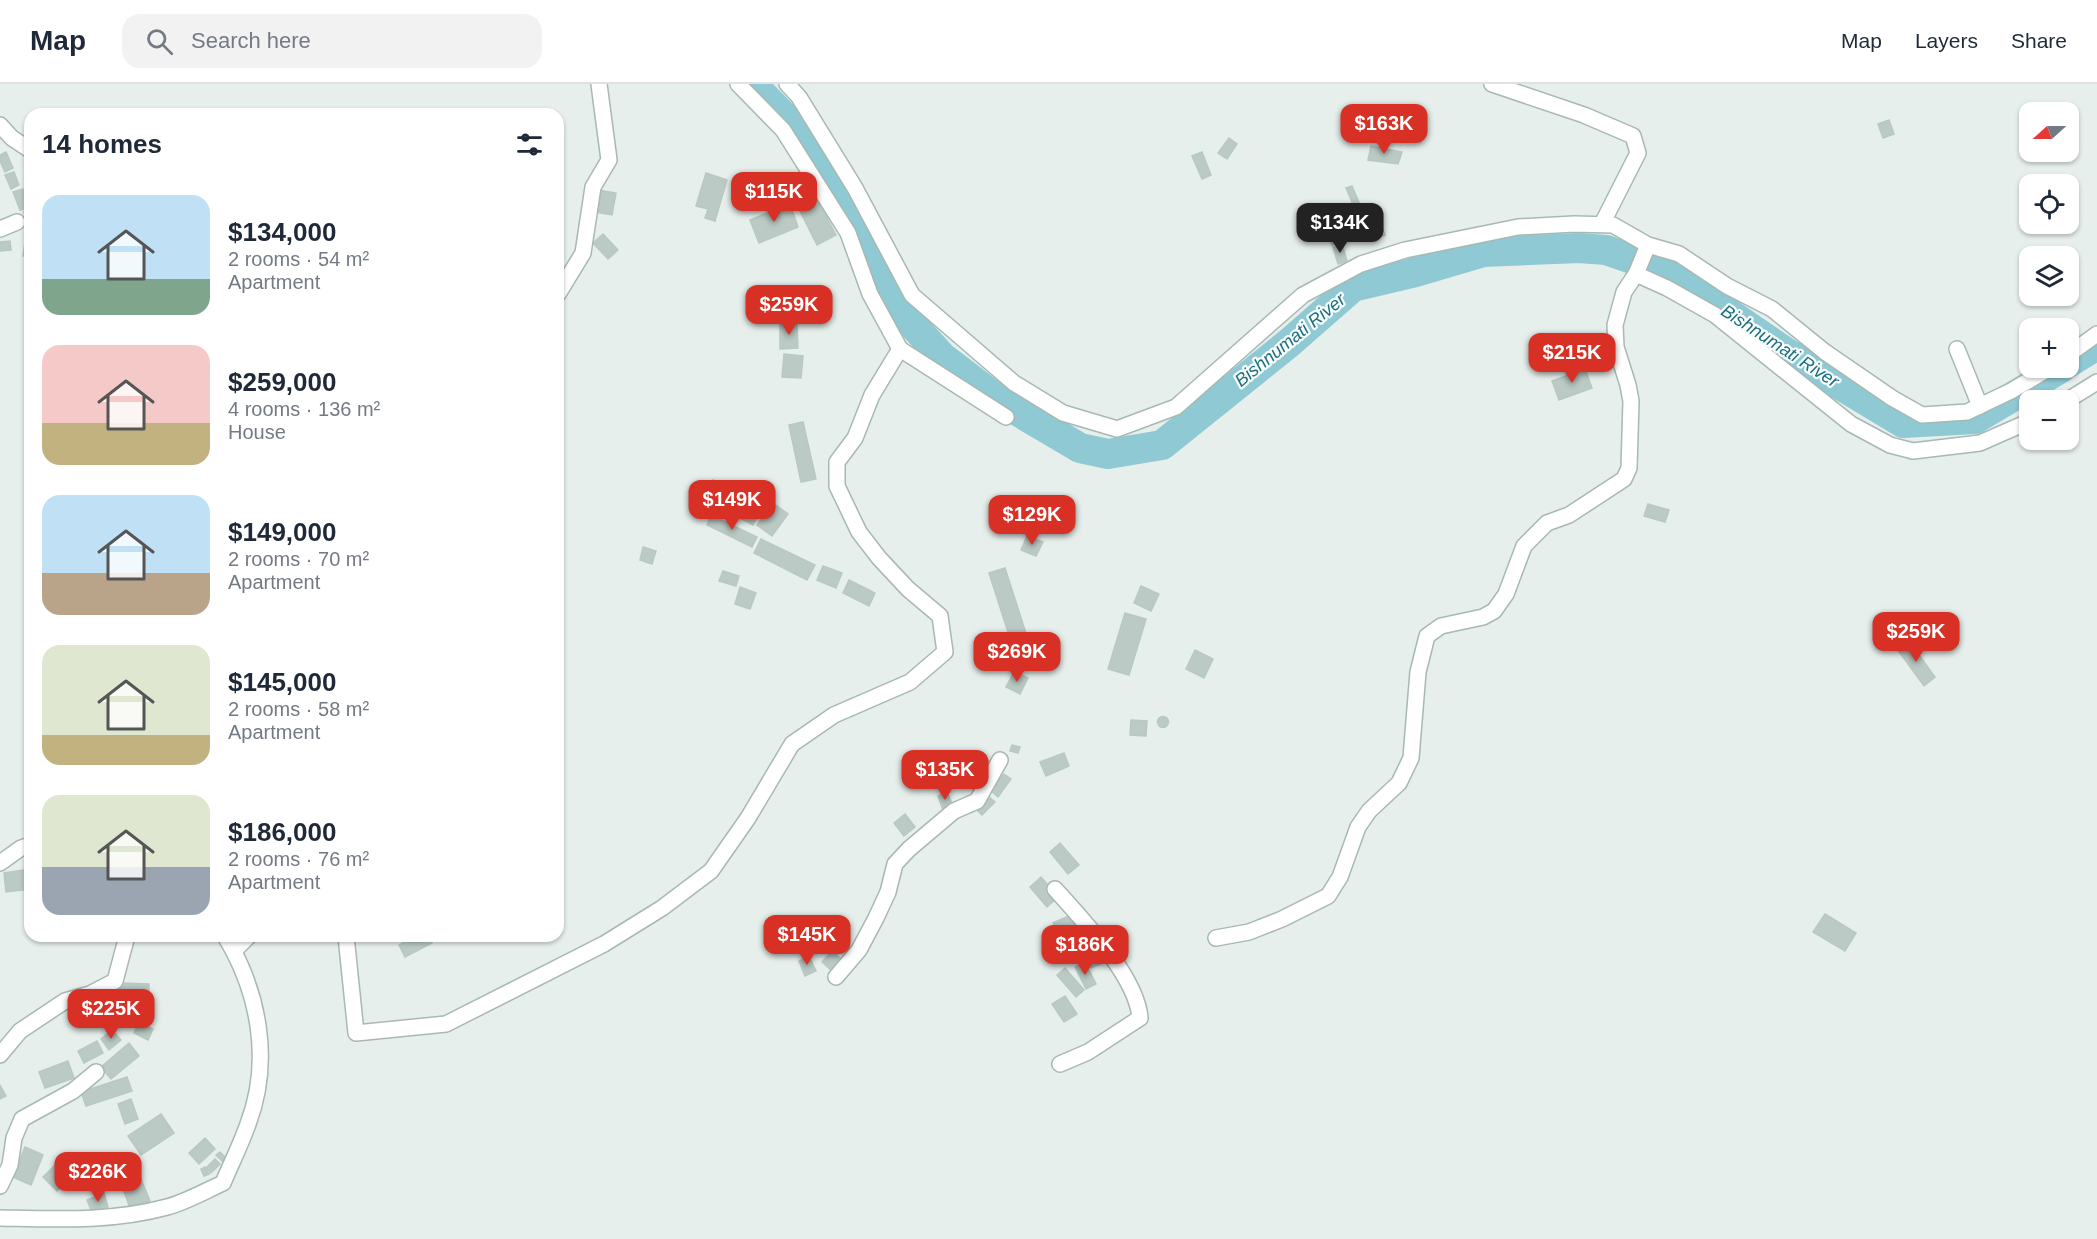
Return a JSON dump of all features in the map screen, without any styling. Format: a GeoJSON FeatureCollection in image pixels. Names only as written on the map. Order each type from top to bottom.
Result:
{"type":"FeatureCollection","features":[{"type":"Feature","properties":{"kind":"street"},"geometry":{"type":"LineString","coordinates":[[564,284],[583,253],[593,187],[609,160],[599,84]]}},
{"type":"Feature","properties":{"kind":"street"},"geometry":{"type":"LineString","coordinates":[[738,84],[783,130],[848,233],[870,294],[900,349],[1006,417]]}},
{"type":"Feature","properties":{"kind":"street"},"geometry":{"type":"LineString","coordinates":[[787,84],[799,97],[855,188],[912,295],[1014,383],[1062,413],[1117,429],[1176,407],[1303,295],[1361,264],[1405,250],[1518,227],[1613,225],[1645,250],[1679,254],[1727,286],[1772,309],[1826,352],[1892,398],[1922,415],[1968,412],[2033,378]]}},
{"type":"Feature","properties":{"kind":"street"},"geometry":{"type":"LineString","coordinates":[[1492,84],[1584,115],[1633,136],[1638,153],[1602,224]]}},
{"type":"Feature","properties":{"kind":"street"},"geometry":{"type":"LineString","coordinates":[[0,125],[12,138],[24,146]]}},
{"type":"Feature","properties":{"kind":"street"},"geometry":{"type":"LineString","coordinates":[[0,229],[17,222]]}},
{"type":"Feature","properties":{"kind":"street"},"geometry":{"type":"LineString","coordinates":[[1216,938],[1249,932],[1282,919],[1328,896],[1340,877],[1358,827],[1369,811],[1399,783],[1411,758],[1418,672],[1427,636],[1441,626],[1483,617],[1494,611],[1506,594],[1524,546],[1546,523],[1569,515],[1624,479],[1629,468],[1631,401],[1616,347],[1615,325],[1624,292],[1636,274],[1645,250]]}},
{"type":"Feature","properties":{"kind":"street"},"geometry":{"type":"LineString","coordinates":[[1636,274],[1667,288],[1715,315],[1851,424],[1890,445],[1913,451],[1980,443],[2019,426]]}},
{"type":"Feature","properties":{"kind":"street"},"geometry":{"type":"LineString","coordinates":[[2079,347],[2097,334]]}},
{"type":"Feature","properties":{"kind":"street"},"geometry":{"type":"LineString","coordinates":[[346,942],[356,1033],[446,1024],[604,944],[662,908],[711,871],[748,818],[792,744],[834,715],[910,682],[945,652],[940,616],[908,589],[872,549],[859,532],[837,486],[837,462],[855,438],[872,395],[900,349]]}},
{"type":"Feature","properties":{"kind":"street"},"geometry":{"type":"LineString","coordinates":[[1957,349],[1980,406]]}},
{"type":"Feature","properties":{"kind":"street"},"geometry":{"type":"LineString","coordinates":[[2079,393],[2097,382]]}},
{"type":"Feature","properties":{"kind":"street"},"geometry":{"type":"LineString","coordinates":[[836,977],[859,950],[876,918],[888,892],[895,864],[909,849],[954,811],[977,801],[1000,760]]}},
{"type":"Feature","properties":{"kind":"street"},"geometry":{"type":"LineString","coordinates":[[0,863],[24,847]]}},
{"type":"Feature","properties":{"kind":"street"},"geometry":{"type":"LineString","coordinates":[[1056,889],[1106,948],[1139,1007],[1140,1018],[1088,1052],[1060,1064]]}},
{"type":"Feature","properties":{"kind":"street"},"geometry":{"type":"LineString","coordinates":[[0,1055],[20,1031],[64,1001],[90,994],[115,981],[125,942]]}},
{"type":"Feature","properties":{"kind":"street"},"geometry":{"type":"LineString","coordinates":[[0,1218],[84,1219],[142,1214],[170,1206],[223,1183],[249,1123],[260,1079],[261,1055],[257,1016],[250,990],[229,942]]}},
{"type":"Feature","properties":{"kind":"street"},"geometry":{"type":"LineString","coordinates":[[234,951],[243,942]]}},
{"type":"Feature","properties":{"kind":"street"},"geometry":{"type":"LineString","coordinates":[[0,1186],[10,1165],[14,1138],[22,1119],[74,1091],[96,1072]]}},
{"type":"Feature","properties":{"kind":"building"},"geometry":{"type":"Polygon","coordinates":[[[1889,120],[1894,134],[1883,138],[1878,124],[1889,120]]]}},
{"type":"Feature","properties":{"kind":"building"},"geometry":{"type":"Polygon","coordinates":[[[1229,138],[1237,144],[1227,159],[1218,153],[1229,138]]]}},
{"type":"Feature","properties":{"kind":"building"},"geometry":{"type":"Polygon","coordinates":[[[1371,146],[1402,152],[1398,164],[1368,160],[1371,146]]]}},
{"type":"Feature","properties":{"kind":"building"},"geometry":{"type":"Polygon","coordinates":[[[6,152],[13,168],[5,172],[0,155],[6,152]]]}},
{"type":"Feature","properties":{"kind":"building"},"geometry":{"type":"Polygon","coordinates":[[[1202,152],[1211,175],[1202,179],[1192,156],[1202,152]]]}},
{"type":"Feature","properties":{"kind":"building"},"geometry":{"type":"Polygon","coordinates":[[[14,172],[19,185],[11,189],[5,175],[14,172]]]}},
{"type":"Feature","properties":{"kind":"building"},"geometry":{"type":"Polygon","coordinates":[[[706,173],[727,180],[715,221],[705,218],[708,209],[696,206],[706,173]]]}},
{"type":"Feature","properties":{"kind":"building"},"geometry":{"type":"Polygon","coordinates":[[[809,184],[836,235],[817,245],[791,193],[809,184]]]}},
{"type":"Feature","properties":{"kind":"building"},"geometry":{"type":"Polygon","coordinates":[[[1352,186],[1361,207],[1355,209],[1346,188],[1352,186]]]}},
{"type":"Feature","properties":{"kind":"building"},"geometry":{"type":"Polygon","coordinates":[[[23,189],[24,209],[20,210],[13,192],[23,189]]]}},
{"type":"Feature","properties":{"kind":"building"},"geometry":{"type":"Polygon","coordinates":[[[598,190],[616,193],[612,215],[594,212],[598,190]]]}},
{"type":"Feature","properties":{"kind":"building"},"geometry":{"type":"Polygon","coordinates":[[[790,204],[798,227],[759,243],[750,220],[790,204]]]}},
{"type":"Feature","properties":{"kind":"building"},"geometry":{"type":"Polygon","coordinates":[[[1375,208],[1385,235],[1372,240],[1362,213],[1375,208]]]}},
{"type":"Feature","properties":{"kind":"building"},"geometry":{"type":"Polygon","coordinates":[[[1332,211],[1343,241],[1332,245],[1321,215],[1332,211]]]}},
{"type":"Feature","properties":{"kind":"building"},"geometry":{"type":"Polygon","coordinates":[[[603,234],[618,250],[608,259],[593,243],[603,234]]]}},
{"type":"Feature","properties":{"kind":"building"},"geometry":{"type":"Polygon","coordinates":[[[10,241],[11,250],[0,251],[0,242],[10,241]]]}},
{"type":"Feature","properties":{"kind":"building"},"geometry":{"type":"Polygon","coordinates":[[[1342,244],[1347,261],[1338,264],[1333,247],[1342,244]]]}},
{"type":"Feature","properties":{"kind":"building"},"geometry":{"type":"Polygon","coordinates":[[[780,324],[797,324],[798,348],[780,349],[780,324]]]}},
{"type":"Feature","properties":{"kind":"building"},"geometry":{"type":"Polygon","coordinates":[[[784,354],[803,356],[801,378],[782,377],[784,354]]]}},
{"type":"Feature","properties":{"kind":"building"},"geometry":{"type":"Polygon","coordinates":[[[1585,369],[1592,388],[1559,400],[1552,381],[1585,369]]]}},
{"type":"Feature","properties":{"kind":"building"},"geometry":{"type":"Polygon","coordinates":[[[803,422],[816,479],[801,482],[789,425],[803,422]]]}},
{"type":"Feature","properties":{"kind":"building"},"geometry":{"type":"Polygon","coordinates":[[[713,480],[763,506],[753,525],[704,499],[713,480]]]}},
{"type":"Feature","properties":{"kind":"building"},"geometry":{"type":"Polygon","coordinates":[[[773,503],[788,514],[772,536],[757,525],[773,503]]]}},
{"type":"Feature","properties":{"kind":"building"},"geometry":{"type":"Polygon","coordinates":[[[1648,504],[1669,510],[1665,522],[1644,516],[1648,504]]]}},
{"type":"Feature","properties":{"kind":"building"},"geometry":{"type":"Polygon","coordinates":[[[711,515],[757,537],[752,547],[707,525],[711,515]]]}},
{"type":"Feature","properties":{"kind":"building"},"geometry":{"type":"Polygon","coordinates":[[[1027,536],[1043,542],[1036,556],[1021,550],[1027,536]]]}},
{"type":"Feature","properties":{"kind":"building"},"geometry":{"type":"Polygon","coordinates":[[[761,539],[815,565],[807,580],[754,553],[761,539]]]}},
{"type":"Feature","properties":{"kind":"building"},"geometry":{"type":"Polygon","coordinates":[[[643,547],[656,551],[652,564],[640,560],[643,547]]]}},
{"type":"Feature","properties":{"kind":"building"},"geometry":{"type":"Polygon","coordinates":[[[823,566],[842,573],[836,588],[817,580],[823,566]]]}},
{"type":"Feature","properties":{"kind":"building"},"geometry":{"type":"Polygon","coordinates":[[[1005,568],[1031,649],[1015,654],[989,573],[1005,568]]]}},
{"type":"Feature","properties":{"kind":"building"},"geometry":{"type":"Polygon","coordinates":[[[723,571],[739,576],[736,586],[719,581],[723,571]]]}},
{"type":"Feature","properties":{"kind":"building"},"geometry":{"type":"Polygon","coordinates":[[[849,580],[875,593],[869,606],[843,593],[849,580]]]}},
{"type":"Feature","properties":{"kind":"building"},"geometry":{"type":"Polygon","coordinates":[[[1141,586],[1159,594],[1151,611],[1134,603],[1141,586]]]}},
{"type":"Feature","properties":{"kind":"building"},"geometry":{"type":"Polygon","coordinates":[[[740,587],[756,593],[750,609],[735,604],[740,587]]]}},
{"type":"Feature","properties":{"kind":"building"},"geometry":{"type":"Polygon","coordinates":[[[1125,613],[1146,619],[1129,675],[1108,669],[1125,613]]]}},
{"type":"Feature","properties":{"kind":"building"},"geometry":{"type":"Polygon","coordinates":[[[1909,641],[1935,677],[1924,686],[1897,649],[1909,641]]]}},
{"type":"Feature","properties":{"kind":"building"},"geometry":{"type":"Polygon","coordinates":[[[1195,650],[1213,659],[1204,678],[1186,669],[1195,650]]]}},
{"type":"Feature","properties":{"kind":"building"},"geometry":{"type":"Polygon","coordinates":[[[1014,672],[1028,678],[1020,694],[1006,687],[1014,672]]]}},
{"type":"Feature","properties":{"kind":"building"},"geometry":{"type":"Polygon","coordinates":[[[1163,716],[1169,722],[1163,728],[1157,722],[1163,716]]]}},
{"type":"Feature","properties":{"kind":"building"},"geometry":{"type":"Polygon","coordinates":[[[1131,720],[1147,721],[1146,736],[1130,735],[1131,720]]]}},
{"type":"Feature","properties":{"kind":"building"},"geometry":{"type":"Polygon","coordinates":[[[1012,745],[1020,747],[1018,753],[1010,751],[1012,745]]]}},
{"type":"Feature","properties":{"kind":"building"},"geometry":{"type":"Polygon","coordinates":[[[1064,753],[1069,766],[1046,776],[1040,762],[1064,753]]]}},
{"type":"Feature","properties":{"kind":"building"},"geometry":{"type":"Polygon","coordinates":[[[971,771],[982,780],[974,790],[963,781],[971,771]]]}},
{"type":"Feature","properties":{"kind":"building"},"geometry":{"type":"Polygon","coordinates":[[[1004,774],[1011,779],[998,797],[991,791],[1004,774]]]}},
{"type":"Feature","properties":{"kind":"building"},"geometry":{"type":"Polygon","coordinates":[[[947,792],[953,806],[943,810],[938,796],[947,792]]]}},
{"type":"Feature","properties":{"kind":"building"},"geometry":{"type":"Polygon","coordinates":[[[987,795],[995,802],[982,815],[975,808],[987,795]]]}},
{"type":"Feature","properties":{"kind":"building"},"geometry":{"type":"Polygon","coordinates":[[[905,814],[915,827],[904,836],[894,823],[905,814]]]}},
{"type":"Feature","properties":{"kind":"building"},"geometry":{"type":"Polygon","coordinates":[[[1060,843],[1079,865],[1068,874],[1050,852],[1060,843]]]}},
{"type":"Feature","properties":{"kind":"building"},"geometry":{"type":"Polygon","coordinates":[[[24,870],[24,890],[6,892],[4,873],[24,870]]]}},
{"type":"Feature","properties":{"kind":"building"},"geometry":{"type":"Polygon","coordinates":[[[1041,877],[1058,897],[1047,907],[1030,887],[1041,877]]]}},
{"type":"Feature","properties":{"kind":"building"},"geometry":{"type":"Polygon","coordinates":[[[1825,914],[1856,933],[1845,951],[1813,932],[1825,914]]]}},
{"type":"Feature","properties":{"kind":"building"},"geometry":{"type":"Polygon","coordinates":[[[1071,915],[1077,927],[1058,935],[1053,923],[1071,915]]]}},
{"type":"Feature","properties":{"kind":"building"},"geometry":{"type":"Polygon","coordinates":[[[405,942],[432,943],[405,957],[399,945],[405,942]]]}},
{"type":"Feature","properties":{"kind":"building"},"geometry":{"type":"Polygon","coordinates":[[[832,951],[842,960],[832,971],[822,962],[832,951]]]}},
{"type":"Feature","properties":{"kind":"building"},"geometry":{"type":"Polygon","coordinates":[[[1100,951],[1105,962],[1091,968],[1086,957],[1100,951]]]}},
{"type":"Feature","properties":{"kind":"building"},"geometry":{"type":"Polygon","coordinates":[[[809,956],[816,971],[805,976],[799,961],[809,956]]]}},
{"type":"Feature","properties":{"kind":"building"},"geometry":{"type":"Polygon","coordinates":[[[1085,962],[1096,984],[1086,989],[1075,967],[1085,962]]]}},
{"type":"Feature","properties":{"kind":"building"},"geometry":{"type":"Polygon","coordinates":[[[1065,968],[1084,990],[1076,997],[1057,975],[1065,968]]]}},
{"type":"Feature","properties":{"kind":"building"},"geometry":{"type":"Polygon","coordinates":[[[121,983],[149,984],[148,1019],[120,1019],[121,983]]]}},
{"type":"Feature","properties":{"kind":"building"},"geometry":{"type":"Polygon","coordinates":[[[1065,996],[1077,1014],[1064,1022],[1052,1004],[1065,996]]]}},
{"type":"Feature","properties":{"kind":"building"},"geometry":{"type":"Polygon","coordinates":[[[139,1022],[153,1029],[148,1040],[134,1033],[139,1022]]]}},
{"type":"Feature","properties":{"kind":"building"},"geometry":{"type":"Polygon","coordinates":[[[112,1030],[121,1040],[109,1050],[101,1039],[112,1030]]]}},
{"type":"Feature","properties":{"kind":"building"},"geometry":{"type":"Polygon","coordinates":[[[97,1041],[103,1053],[84,1063],[78,1051],[97,1041]]]}},
{"type":"Feature","properties":{"kind":"building"},"geometry":{"type":"Polygon","coordinates":[[[129,1043],[139,1056],[111,1079],[101,1067],[129,1043]]]}},
{"type":"Feature","properties":{"kind":"building"},"geometry":{"type":"Polygon","coordinates":[[[68,1061],[74,1078],[45,1088],[39,1072],[68,1061]]]}},
{"type":"Feature","properties":{"kind":"building"},"geometry":{"type":"Polygon","coordinates":[[[127,1077],[132,1091],[86,1106],[81,1092],[127,1077]]]}},
{"type":"Feature","properties":{"kind":"building"},"geometry":{"type":"Polygon","coordinates":[[[0,1085],[6,1096],[0,1099],[0,1085]]]}},
{"type":"Feature","properties":{"kind":"building"},"geometry":{"type":"Polygon","coordinates":[[[131,1099],[138,1119],[125,1124],[118,1104],[131,1099]]]}},
{"type":"Feature","properties":{"kind":"building"},"geometry":{"type":"Polygon","coordinates":[[[161,1114],[174,1133],[141,1155],[128,1136],[161,1114]]]}},
{"type":"Feature","properties":{"kind":"building"},"geometry":{"type":"Polygon","coordinates":[[[205,1138],[215,1149],[199,1164],[189,1153],[205,1138]]]}},
{"type":"Feature","properties":{"kind":"building"},"geometry":{"type":"Polygon","coordinates":[[[25,1147],[43,1155],[31,1185],[13,1177],[25,1147]]]}},
{"type":"Feature","properties":{"kind":"building"},"geometry":{"type":"Polygon","coordinates":[[[220,1152],[226,1158],[222,1161],[216,1155],[220,1152]]]}},
{"type":"Feature","properties":{"kind":"building"},"geometry":{"type":"Polygon","coordinates":[[[67,1153],[81,1167],[57,1191],[43,1177],[67,1153]]]}},
{"type":"Feature","properties":{"kind":"building"},"geometry":{"type":"Polygon","coordinates":[[[215,1159],[220,1164],[211,1173],[206,1168],[215,1159]]]}},
{"type":"Feature","properties":{"kind":"building"},"geometry":{"type":"Polygon","coordinates":[[[205,1167],[209,1174],[204,1176],[201,1169],[205,1167]]]}},
{"type":"Feature","properties":{"kind":"building"},"geometry":{"type":"Polygon","coordinates":[[[141,1179],[150,1201],[130,1208],[122,1186],[141,1179]]]}},
{"type":"Feature","properties":{"kind":"building"},"geometry":{"type":"Polygon","coordinates":[[[104,1193],[108,1207],[92,1213],[87,1200],[104,1193]]]}},
{"type":"Feature","properties":{"kind":"waterway","name":"Bishnumati River"},"geometry":{"type":"LineString","coordinates":[[752,84],[810,143],[866,234],[906,317],[942,357],[997,399],[1080,448],[1108,454],[1162,445],[1289,343],[1353,287],[1412,273],[1483,252],[1579,248],[1606,250],[1667,271],[1784,351],[1903,423],[1975,419],[2044,378]]}},
{"type":"Feature","properties":{"kind":"waterway","name":"Bishnumati River"},"geometry":{"type":"LineString","coordinates":[[2079,356],[2097,345]]}}]}
